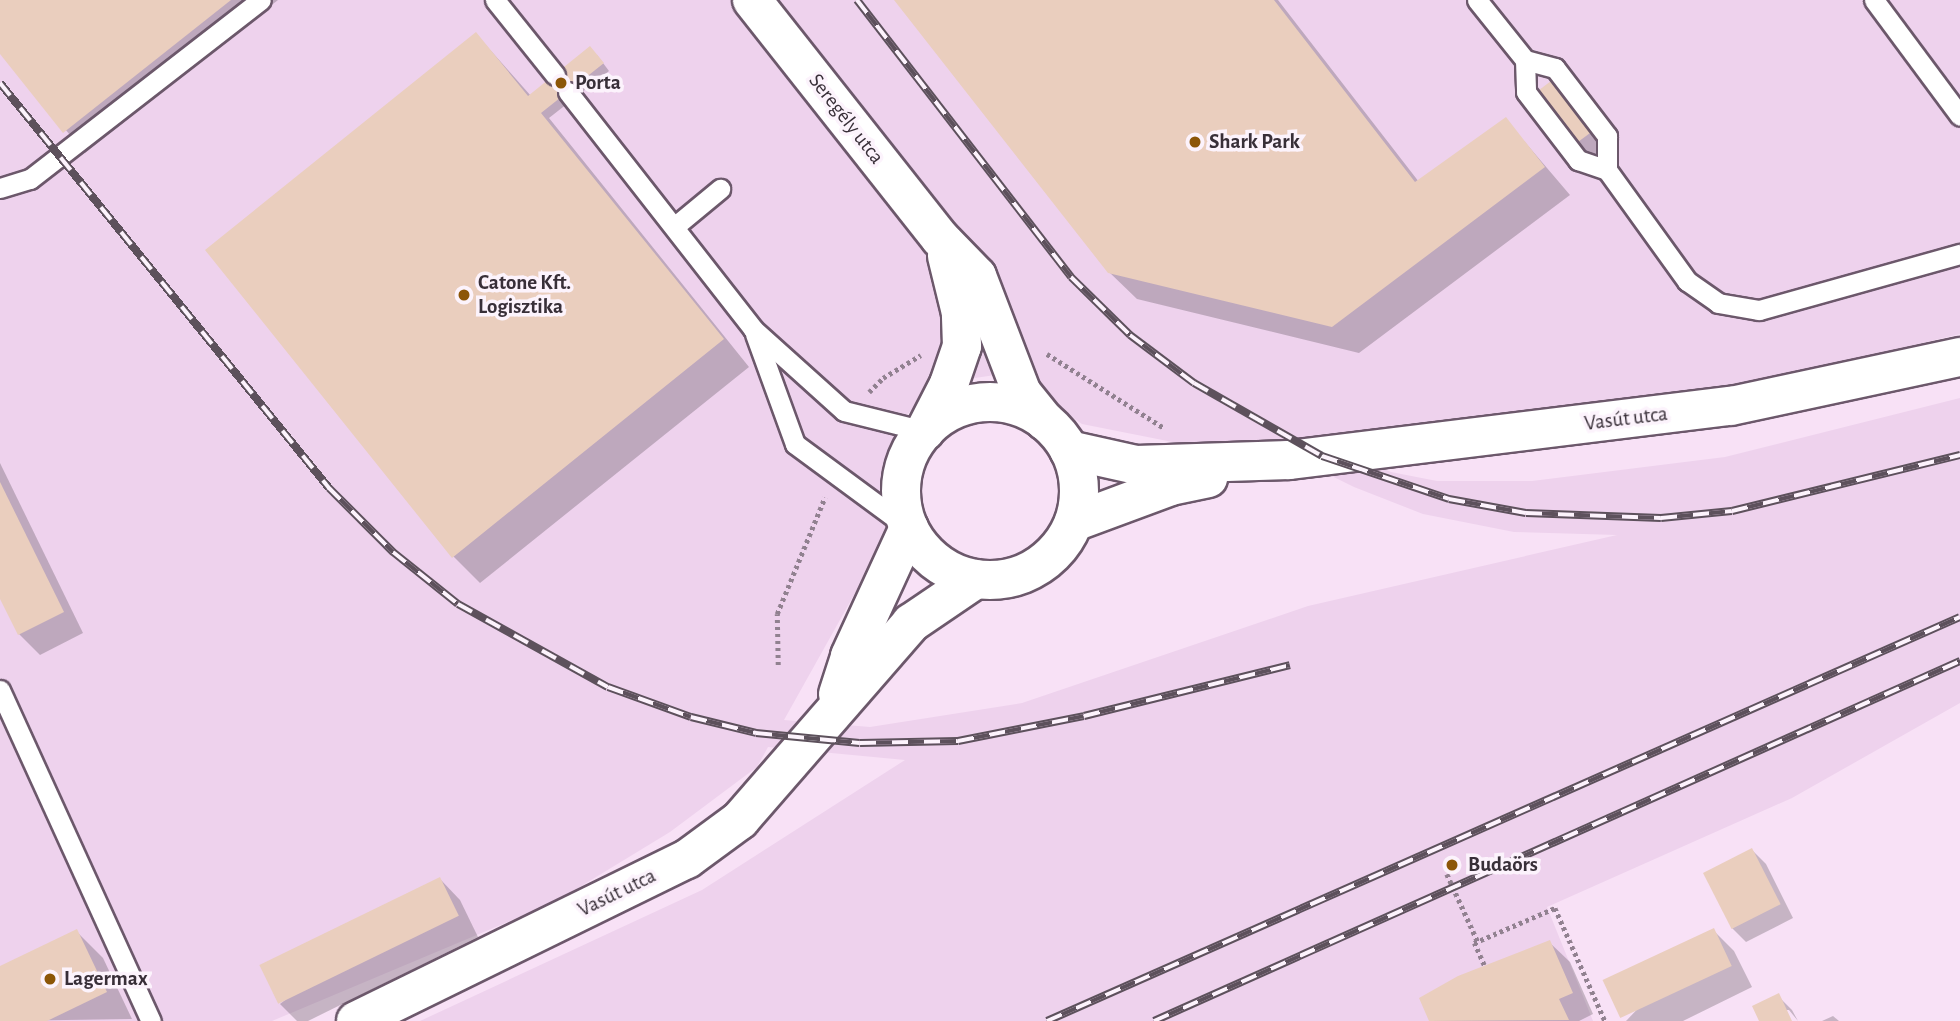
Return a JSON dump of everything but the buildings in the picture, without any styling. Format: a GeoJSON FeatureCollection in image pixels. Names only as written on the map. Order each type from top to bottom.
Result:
{"type":"FeatureCollection","features":[{"type":"Feature","properties":{"kind":"street","name":"Seregély utca"},"geometry":{"type":"LineString","coordinates":[[752,0],[940,238],[977,276],[1000,342],[1022,393],[1057,436]]}},
{"type":"Feature","properties":{"kind":"street","name":"Seregély utca"},"geometry":{"type":"LineString","coordinates":[[925,431],[962,346],[955,278],[940,238]]}},
{"type":"Feature","properties":{"kind":"street","name":"Vasút utca"},"geometry":{"type":"LineString","coordinates":[[1057,436],[1079,486],[1074,522],[1058,548],[1035,568],[996,580],[976,579],[929,556],[909,528],[901,488],[904,468],[925,431],[943,416],[981,403],[1015,406],[1057,436],[1136,465],[1289,460],[1731,406],[1960,357]]}},
{"type":"Feature","properties":{"kind":"street","name":"Vasút utca"},"geometry":{"type":"LineString","coordinates":[[1074,522],[1171,486],[1289,460]]}},
{"type":"Feature","properties":{"kind":"street","name":"Vasút utca"},"geometry":{"type":"LineString","coordinates":[[834,706],[850,656],[909,528]]}},
{"type":"Feature","properties":{"kind":"street","name":"Vasút utca"},"geometry":{"type":"LineString","coordinates":[[356,1021],[687,859],[740,820],[834,706],[911,623],[976,579]]}},
{"type":"Feature","properties":{"kind":"lane"},"geometry":{"type":"LineString","coordinates":[[0,188],[40,172],[261,0]]}},
{"type":"Feature","properties":{"kind":"lane"},"geometry":{"type":"LineString","coordinates":[[495,0],[555,75]]}},
{"type":"Feature","properties":{"kind":"lane"},"geometry":{"type":"LineString","coordinates":[[1477,0],[1525,60],[1555,68],[1607,136],[1607,170]]}},
{"type":"Feature","properties":{"kind":"lane"},"geometry":{"type":"LineString","coordinates":[[1874,0],[1960,116]]}},
{"type":"Feature","properties":{"kind":"lane"},"geometry":{"type":"LineString","coordinates":[[1525,60],[1526,92],[1578,160],[1607,170],[1687,281],[1718,303],[1759,310],[1960,254]]}},
{"type":"Feature","properties":{"kind":"lane"},"geometry":{"type":"LineString","coordinates":[[568,92],[753,329],[830,402],[859,416],[925,431]]}},
{"type":"Feature","properties":{"kind":"lane"},"geometry":{"type":"LineString","coordinates":[[674,227],[720,189]]}},
{"type":"Feature","properties":{"kind":"lane"},"geometry":{"type":"LineString","coordinates":[[753,329],[795,444],[834,476],[909,528]]}},
{"type":"Feature","properties":{"kind":"lane"},"geometry":{"type":"LineString","coordinates":[[0,690],[148,1020]]}},
{"type":"Feature","properties":{"kind":"path"},"geometry":{"type":"LineString","coordinates":[[1000,342],[1025,340],[1166,429]]}},
{"type":"Feature","properties":{"kind":"path"},"geometry":{"type":"LineString","coordinates":[[859,416],[868,393],[883,378],[919,356],[962,346]]}},
{"type":"Feature","properties":{"kind":"path"},"geometry":{"type":"LineString","coordinates":[[778,665],[777,614],[834,476]]}},
{"type":"Feature","properties":{"kind":"path"},"geometry":{"type":"LineString","coordinates":[[1447,874],[1478,942]]}},
{"type":"Feature","properties":{"kind":"path"},"geometry":{"type":"LineString","coordinates":[[1484,965],[1474,943],[1555,908],[1605,1021]]}},
{"type":"Feature","properties":{"kind":"shaded area"},"geometry":{"type":"Polygon","coordinates":[[[0,0],[1960,0],[1960,334],[1703,395],[1329,445],[1391,472],[1437,481],[1532,481],[1725,457],[1960,398],[1960,703],[1792,798],[1547,907],[1593,1021],[420,1021],[702,890],[905,760],[768,747],[757,767],[670,832],[555,902],[272,1021],[0,1021],[0,0]],[[1009,373],[961,380],[907,414],[885,491],[888,534],[784,720],[870,727],[1022,703],[1308,606],[1617,535],[1514,532],[1423,514],[1354,487],[1281,451],[1243,456],[1082,424],[1009,373]]]}},
{"type":"Feature","properties":{"kind":"railway"},"geometry":{"type":"LineString","coordinates":[[857,0],[1071,277],[1130,335],[1194,383],[1322,456],[1449,499],[1526,513],[1661,518],[1732,511],[1960,455]]}},
{"type":"Feature","properties":{"kind":"railway"},"geometry":{"type":"LineString","coordinates":[[0,83],[329,488],[393,552],[458,604],[608,687],[691,717],[756,733],[860,743],[958,741],[1084,716],[1290,665]]}},
{"type":"Feature","properties":{"kind":"railway"},"geometry":{"type":"LineString","coordinates":[[1047,1021],[1960,617]]}},
{"type":"Feature","properties":{"kind":"railway"},"geometry":{"type":"LineString","coordinates":[[1154,1021],[1960,661]]}},
{"type":"Feature","properties":{"kind":"place","name":"Porta"},"geometry":{"type":"Point","coordinates":[561,83]}},
{"type":"Feature","properties":{"kind":"place","name":"Shark Park"},"geometry":{"type":"Point","coordinates":[1195,142]}},
{"type":"Feature","properties":{"kind":"place","name":"Catone Kft. Logisztika"},"geometry":{"type":"Point","coordinates":[464,295]}},
{"type":"Feature","properties":{"kind":"place","name":"Budaörs"},"geometry":{"type":"Point","coordinates":[1452,865]}},
{"type":"Feature","properties":{"kind":"place","name":"Lagermax"},"geometry":{"type":"Point","coordinates":[50,979]}}]}
